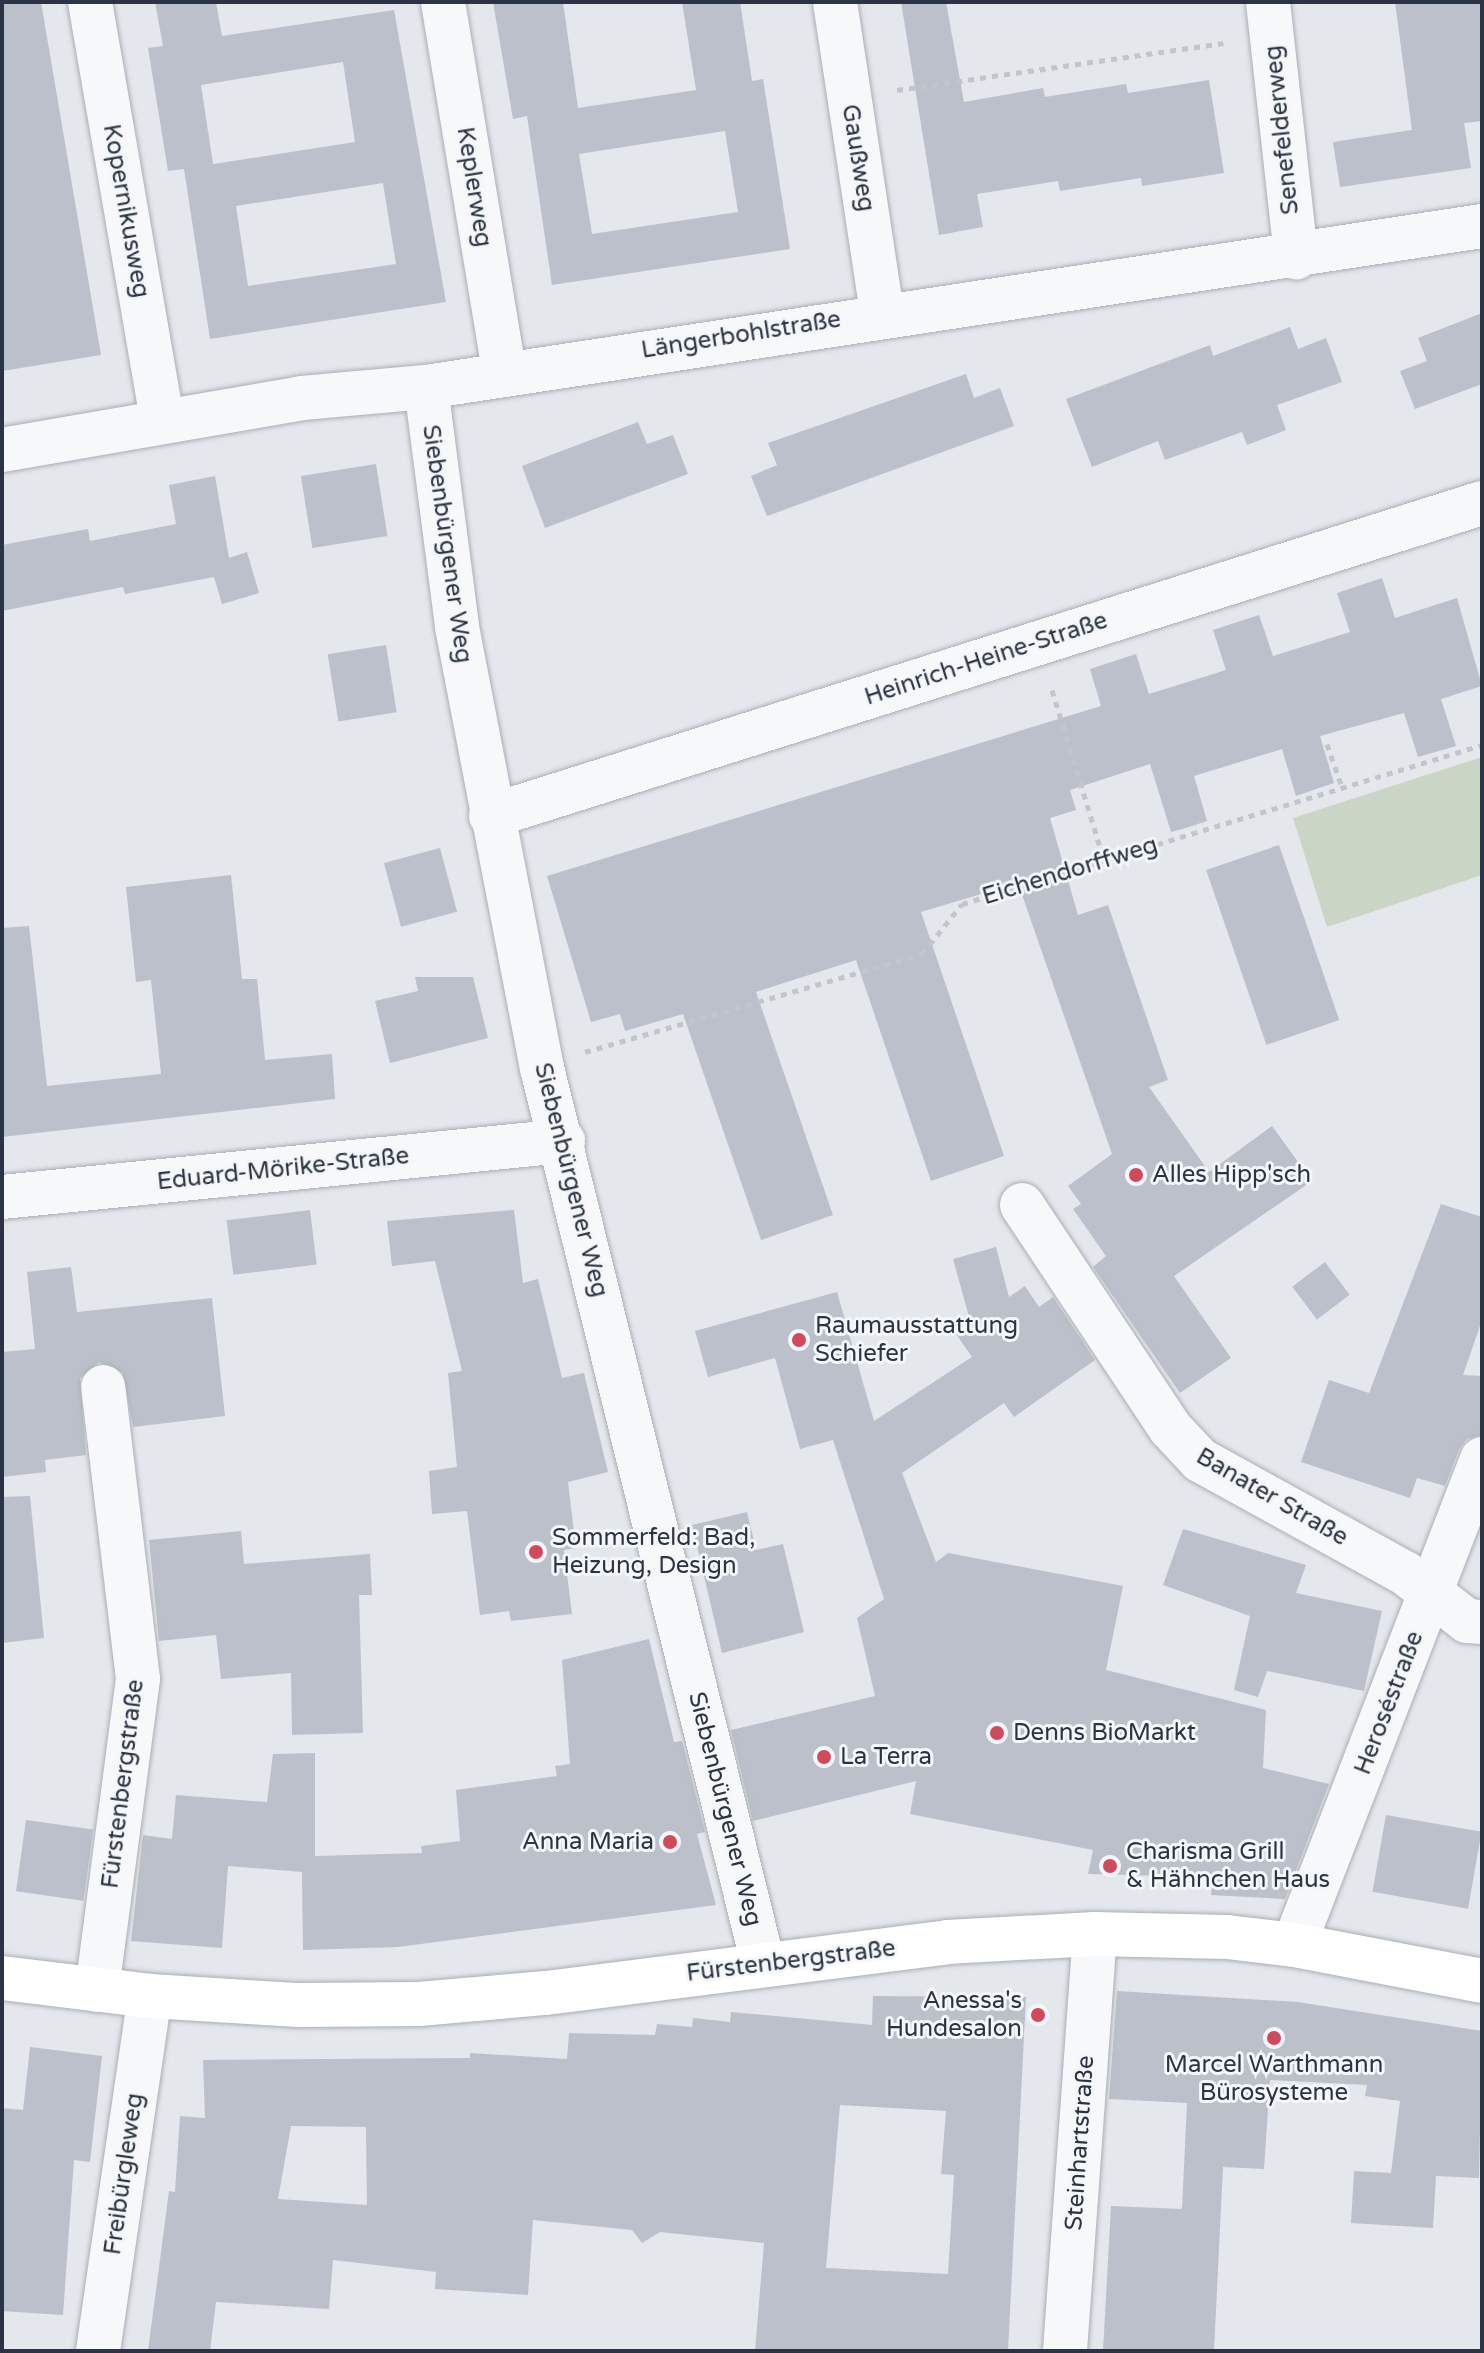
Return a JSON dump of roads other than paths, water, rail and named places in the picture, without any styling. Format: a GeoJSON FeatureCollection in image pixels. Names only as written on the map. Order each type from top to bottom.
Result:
{"type":"FeatureCollection","features":[{"type":"Feature","properties":{"kind":"main road","name":"Fürstenbergstraße"},"geometry":{"type":"LineString","coordinates":[[2,1978],[150,1996],[299,2005],[419,2004],[546,1993],[947,1942],[1095,1934],[1227,1937],[1294,1945],[1482,1981]]}},
{"type":"Feature","properties":{"kind":"street","name":"Kopernikusweg"},"geometry":{"type":"LineString","coordinates":[[90,2],[162,420]]}},
{"type":"Feature","properties":{"kind":"street","name":"Keplerweg"},"geometry":{"type":"LineString","coordinates":[[443,2],[504,371]]}},
{"type":"Feature","properties":{"kind":"street","name":"Gaußweg"},"geometry":{"type":"LineString","coordinates":[[835,2],[882,314]]}},
{"type":"Feature","properties":{"kind":"street","name":"Senefelderweg"},"geometry":{"type":"LineString","coordinates":[[1268,2],[1296,257]]}},
{"type":"Feature","properties":{"kind":"street","name":"Längerbohlstraße"},"geometry":{"type":"LineString","coordinates":[[2,450],[302,398],[426,387],[504,371],[882,314],[1296,257],[1482,226]]}},
{"type":"Feature","properties":{"kind":"street","name":"Siebenbürgener Weg"},"geometry":{"type":"LineString","coordinates":[[426,387],[457,627],[542,1068],[563,1141],[763,1964]]}},
{"type":"Feature","properties":{"kind":"street","name":"Heinrich-Heine-Straße"},"geometry":{"type":"LineString","coordinates":[[491,816],[1482,503]]}},
{"type":"Feature","properties":{"kind":"street","name":"Eduard-Mörike-Straße"},"geometry":{"type":"LineString","coordinates":[[2,1197],[563,1141]]}},
{"type":"Feature","properties":{"kind":"street","name":"Banater Straße"},"geometry":{"type":"LineString","coordinates":[[1022,1205],[1170,1428],[1200,1460],[1405,1573],[1467,1621],[1482,1622]]}},
{"type":"Feature","properties":{"kind":"street","name":"Fürstenbergstraße"},"geometry":{"type":"LineString","coordinates":[[97,1990],[138,1679],[103,1387]]}},
{"type":"Feature","properties":{"kind":"street","name":"Heroséstraße"},"geometry":{"type":"LineString","coordinates":[[1294,1945],[1482,1459]]}},
{"type":"Feature","properties":{"kind":"street","name":"Steinhartstraße"},"geometry":{"type":"LineString","coordinates":[[1065,2351],[1095,1934]]}},
{"type":"Feature","properties":{"kind":"street","name":"Freibürgleweg"},"geometry":{"type":"LineString","coordinates":[[98,2351],[150,1996]]}},
{"type":"Feature","properties":{"kind":"place","name":"Alles Hipp'sch"},"geometry":{"type":"Point","coordinates":[1136,1175]}},
{"type":"Feature","properties":{"kind":"place","name":"Raumausstattung Schiefer"},"geometry":{"type":"Point","coordinates":[799,1340]}},
{"type":"Feature","properties":{"kind":"place","name":"Sommerfeld: Bad, Heizung, Design"},"geometry":{"type":"Point","coordinates":[536,1552]}},
{"type":"Feature","properties":{"kind":"place","name":"Denns BioMarkt"},"geometry":{"type":"Point","coordinates":[997,1733]}},
{"type":"Feature","properties":{"kind":"place","name":"La Terra"},"geometry":{"type":"Point","coordinates":[824,1757]}},
{"type":"Feature","properties":{"kind":"place","name":"Anna Maria"},"geometry":{"type":"Point","coordinates":[670,1842]}},
{"type":"Feature","properties":{"kind":"place","name":"Charisma Grill & Hähnchen Haus"},"geometry":{"type":"Point","coordinates":[1110,1866]}},
{"type":"Feature","properties":{"kind":"place","name":"Anessa's Hundesalon"},"geometry":{"type":"Point","coordinates":[1038,2015]}},
{"type":"Feature","properties":{"kind":"place","name":"Marcel Warthmann Bürosysteme"},"geometry":{"type":"Point","coordinates":[1274,2038]}}]}
